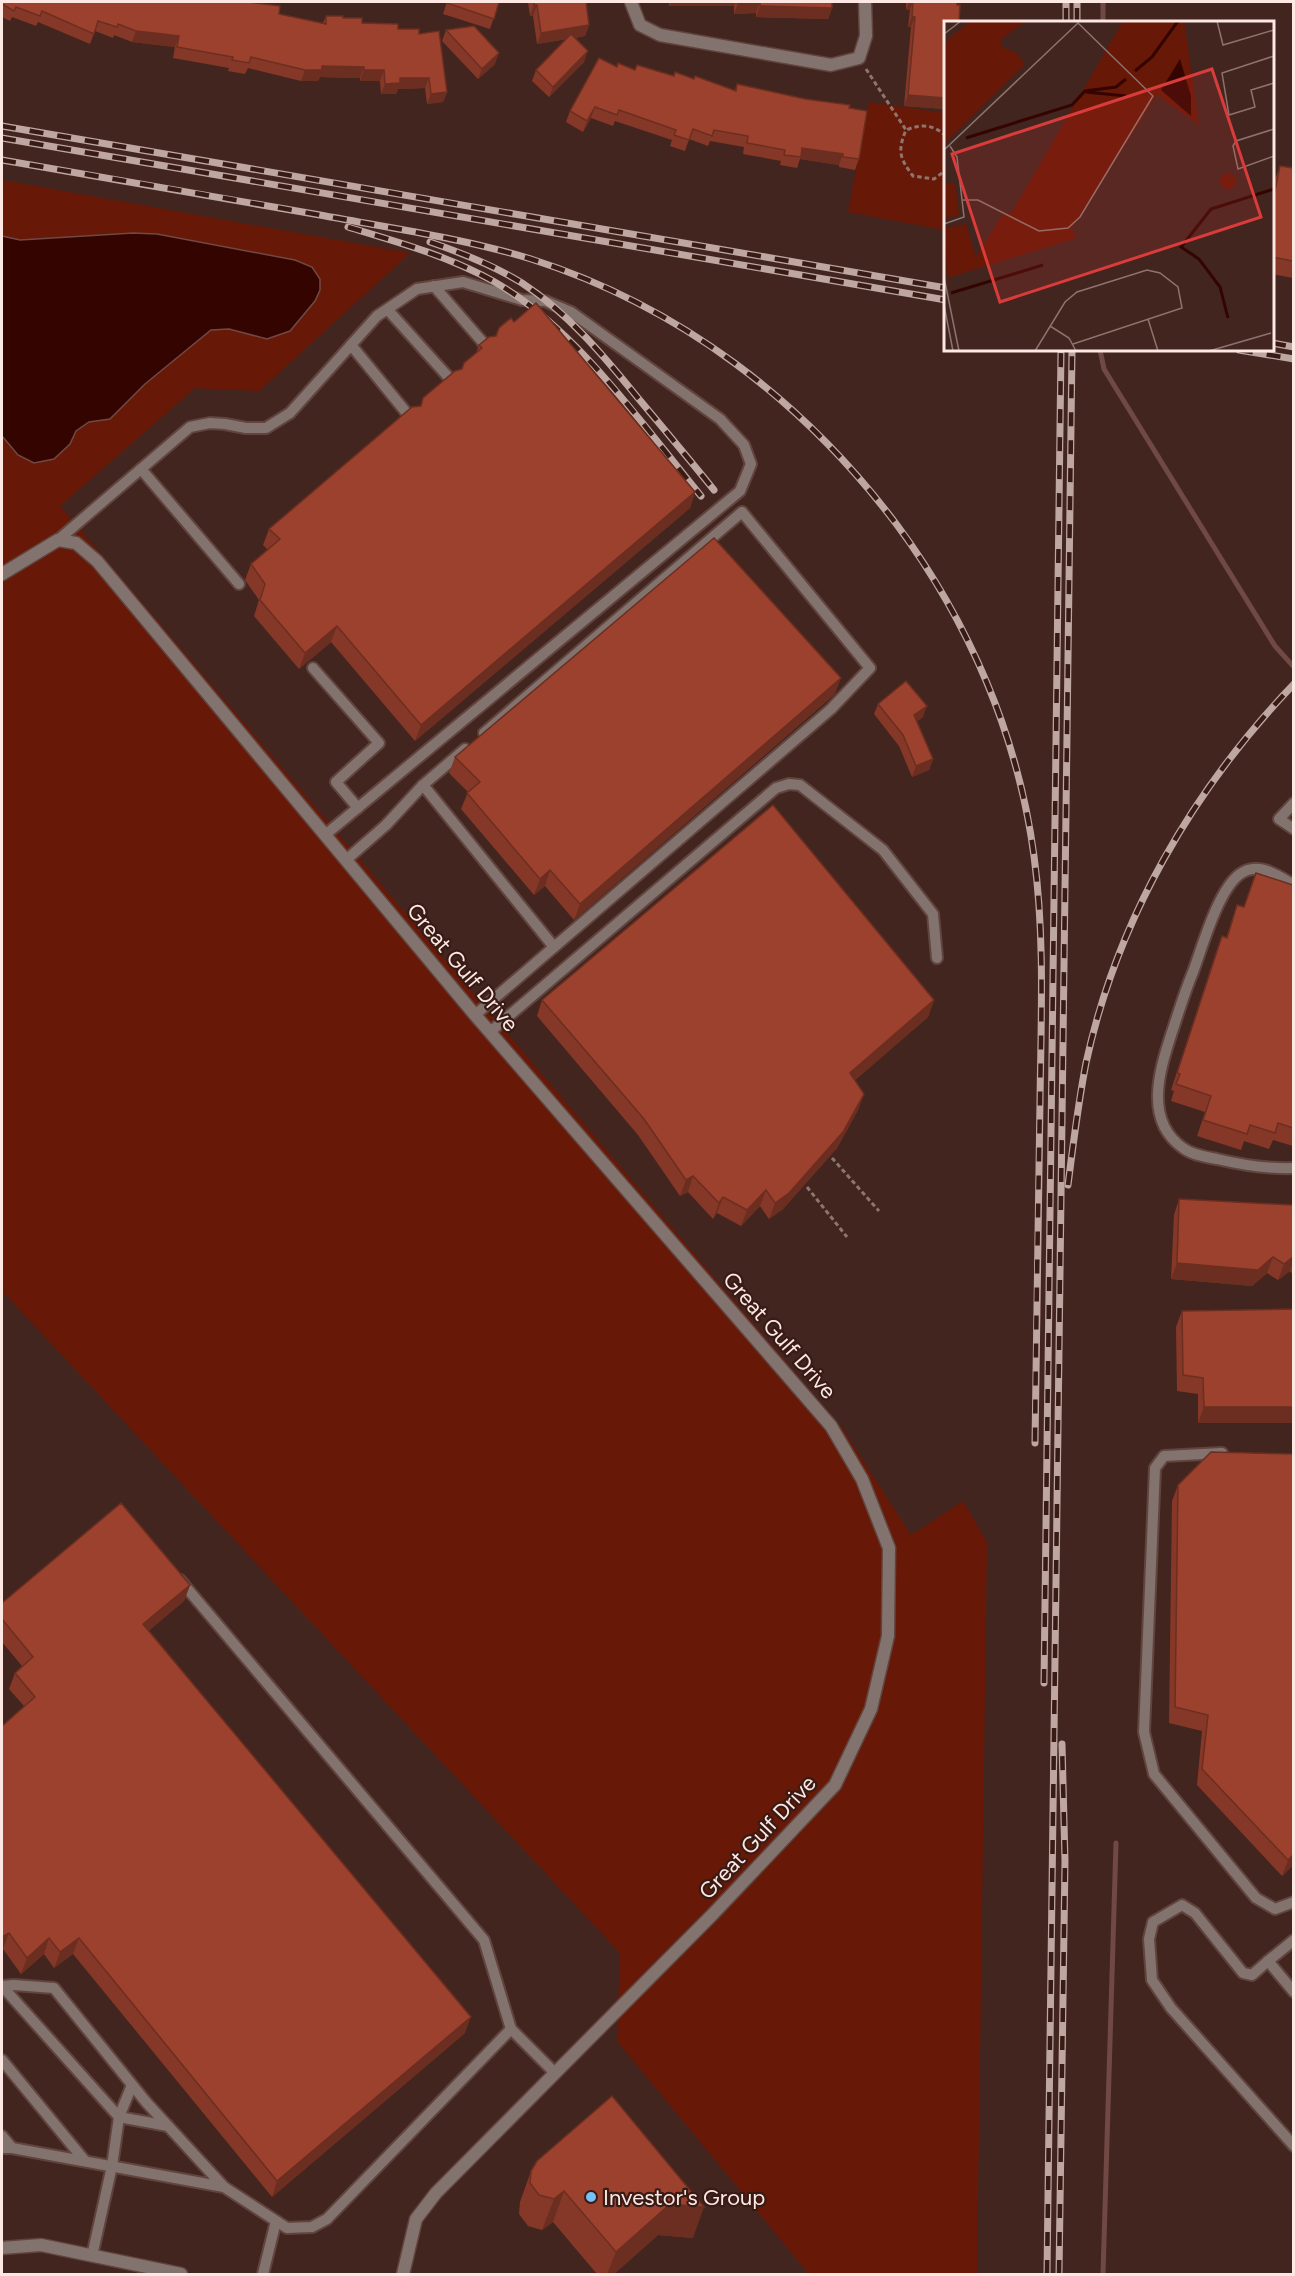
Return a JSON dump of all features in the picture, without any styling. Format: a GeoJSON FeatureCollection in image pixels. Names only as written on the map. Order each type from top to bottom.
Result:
{"type":"FeatureCollection","features":[{"type":"Feature","properties":{"kind":"street"},"geometry":{"type":"LineString","coordinates":[[631,2],[640,25],[660,35],[831,65],[859,58],[866,36],[865,2]]}},
{"type":"Feature","properties":{"kind":"street"},"geometry":{"type":"LineString","coordinates":[[2,574],[58,540]]}},
{"type":"Feature","properties":{"kind":"street","name":"Great Gulf Drive"},"geometry":{"type":"LineString","coordinates":[[58,540],[76,543],[97,561],[475,1015],[831,1426],[862,1479],[889,1548],[888,1636],[871,1709],[835,1785],[713,1914],[436,2193],[416,2219],[403,2274]]}},
{"type":"Feature","properties":{"kind":"street"},"geometry":{"type":"LineString","coordinates":[[2,2248],[41,2246],[181,2274]]}},
{"type":"Feature","properties":{"kind":"lane"},"geometry":{"type":"LineString","coordinates":[[58,540],[190,427],[218,423],[246,428],[266,428],[290,413],[377,316],[417,289],[434,286],[463,282],[522,300],[545,301],[571,312],[720,419],[744,445],[751,464],[740,491],[325,835]]}},
{"type":"Feature","properties":{"kind":"lane"},"geometry":{"type":"LineString","coordinates":[[434,286],[486,346]]}},
{"type":"Feature","properties":{"kind":"lane"},"geometry":{"type":"LineString","coordinates":[[388,310],[451,380]]}},
{"type":"Feature","properties":{"kind":"lane"},"geometry":{"type":"LineString","coordinates":[[351,345],[410,417]]}},
{"type":"Feature","properties":{"kind":"lane"},"geometry":{"type":"LineString","coordinates":[[141,469],[239,584]]}},
{"type":"Feature","properties":{"kind":"lane"},"geometry":{"type":"LineString","coordinates":[[346,860],[386,825],[423,785],[742,512],[870,668],[831,709],[475,1015]]}},
{"type":"Feature","properties":{"kind":"lane"},"geometry":{"type":"LineString","coordinates":[[313,668],[379,743],[336,782],[358,808]]}},
{"type":"Feature","properties":{"kind":"lane"},"geometry":{"type":"LineString","coordinates":[[490,1032],[776,788],[789,784],[800,785],[882,850],[933,914],[937,958]]}},
{"type":"Feature","properties":{"kind":"lane"},"geometry":{"type":"LineString","coordinates":[[423,785],[554,946]]}},
{"type":"Feature","properties":{"kind":"lane"},"geometry":{"type":"LineString","coordinates":[[1293,803],[1279,819],[1293,829]]}},
{"type":"Feature","properties":{"kind":"lane"},"geometry":{"type":"LineString","coordinates":[[1293,885],[1264,868],[1239,874],[1224,891],[1180,1007],[1159,1072],[1158,1091],[1158,1109],[1163,1128],[1184,1149],[1241,1165],[1293,1168]]}},
{"type":"Feature","properties":{"kind":"lane"},"geometry":{"type":"LineString","coordinates":[[1230,1454],[1164,1456],[1155,1468],[1144,1732],[1154,1774],[1256,1898],[1275,1910],[1293,1902]]}},
{"type":"Feature","properties":{"kind":"lane"},"geometry":{"type":"LineString","coordinates":[[172,1570],[484,1940],[511,2029],[555,2073]]}},
{"type":"Feature","properties":{"kind":"lane"},"geometry":{"type":"LineString","coordinates":[[1293,1940],[1252,1975],[1243,1973],[1195,1913],[1182,1905],[1153,1922],[1149,1939],[1152,1980],[1171,2007],[1293,2146]]}},
{"type":"Feature","properties":{"kind":"lane"},"geometry":{"type":"LineString","coordinates":[[1268,1961],[1293,1992]]}},
{"type":"Feature","properties":{"kind":"lane"},"geometry":{"type":"LineString","coordinates":[[2,1986],[54,1988],[132,2085],[224,2187],[287,2228],[312,2227],[327,2219],[511,2029]]}},
{"type":"Feature","properties":{"kind":"lane"},"geometry":{"type":"LineString","coordinates":[[2,1986],[119,2117],[168,2126]]}},
{"type":"Feature","properties":{"kind":"lane"},"geometry":{"type":"LineString","coordinates":[[2,2060],[85,2161]]}},
{"type":"Feature","properties":{"kind":"lane"},"geometry":{"type":"LineString","coordinates":[[92,2256],[112,2166],[119,2117],[132,2085]]}},
{"type":"Feature","properties":{"kind":"lane"},"geometry":{"type":"LineString","coordinates":[[2,2136],[7,2148],[224,2187]]}},
{"type":"Feature","properties":{"kind":"lane"},"geometry":{"type":"LineString","coordinates":[[263,2274],[276,2221]]}},
{"type":"Feature","properties":{"kind":"path"},"geometry":{"type":"LineString","coordinates":[[859,58],[906,130]]}},
{"type":"Feature","properties":{"kind":"path"},"geometry":{"type":"LineString","coordinates":[[944,135],[937,127],[918,125],[906,130],[901,143],[901,161],[914,176],[934,179],[944,171]]}},
{"type":"Feature","properties":{"kind":"path"},"geometry":{"type":"LineString","coordinates":[[832,1158],[879,1211]]}},
{"type":"Feature","properties":{"kind":"path"},"geometry":{"type":"LineString","coordinates":[[807,1187],[847,1237]]}},
{"type":"Feature","properties":{"kind":"shaded area"},"geometry":{"type":"Polygon","coordinates":[[[869,102],[944,113],[944,230],[848,212],[869,102]]]}},
{"type":"Feature","properties":{"kind":"shaded area"},"geometry":{"type":"Polygon","coordinates":[[[2,180],[410,253],[259,391],[195,388],[60,506],[842,1428],[911,1535],[963,1501],[987,1542],[977,2274],[809,2274],[617,2041],[620,1953],[2,1291],[2,180]]]}},
{"type":"Feature","properties":{"kind":"shaded area"},"geometry":{"type":"Polygon","coordinates":[[[133,233],[157,234],[295,260],[312,267],[320,279],[320,290],[315,301],[290,331],[267,339],[229,329],[211,330],[145,384],[110,419],[89,422],[76,431],[70,444],[54,459],[34,463],[18,455],[2,436],[2,236],[20,240],[133,233]]]}},
{"type":"Feature","properties":{"kind":"building"},"geometry":{"type":"Polygon","coordinates":[[[2,2],[248,2],[280,6],[279,14],[326,24],[326,16],[343,16],[343,18],[362,18],[362,23],[398,24],[398,29],[419,29],[419,34],[439,31],[447,92],[431,94],[429,78],[400,78],[400,83],[385,84],[384,70],[364,70],[364,67],[322,66],[322,70],[305,70],[251,57],[249,63],[232,60],[233,57],[177,47],[179,36],[136,31],[118,24],[117,27],[98,21],[94,34],[42,11],[40,16],[16,7],[14,11],[2,2]]]}},
{"type":"Feature","properties":{"kind":"building"},"geometry":{"type":"Polygon","coordinates":[[[447,2],[499,2],[494,19],[447,2]]]}},
{"type":"Feature","properties":{"kind":"building"},"geometry":{"type":"Polygon","coordinates":[[[534,2],[586,2],[589,25],[541,33],[537,5],[534,5],[534,2]]]}},
{"type":"Feature","properties":{"kind":"building"},"geometry":{"type":"Polygon","coordinates":[[[760,2],[832,2],[832,8],[760,6],[760,2]]]}},
{"type":"Feature","properties":{"kind":"building"},"geometry":{"type":"Polygon","coordinates":[[[913,2],[957,2],[957,5],[960,5],[959,21],[944,21],[944,98],[908,95],[915,17],[912,16],[913,2]]]}},
{"type":"Feature","properties":{"kind":"building"},"geometry":{"type":"Polygon","coordinates":[[[474,26],[499,53],[482,69],[446,30],[474,26]]]}},
{"type":"Feature","properties":{"kind":"building"},"geometry":{"type":"Polygon","coordinates":[[[571,34],[588,51],[553,87],[536,70],[571,34]]]}},
{"type":"Feature","properties":{"kind":"building"},"geometry":{"type":"Polygon","coordinates":[[[599,58],[617,67],[618,63],[635,70],[637,65],[674,76],[675,72],[694,79],[695,76],[736,91],[737,84],[805,99],[850,105],[849,108],[867,111],[859,159],[843,157],[843,154],[802,148],[801,157],[784,155],[785,150],[747,143],[748,136],[714,130],[712,136],[693,129],[689,140],[674,135],[676,130],[619,110],[617,115],[595,107],[587,121],[570,111],[599,58]]]}},
{"type":"Feature","properties":{"kind":"building"},"geometry":{"type":"Polygon","coordinates":[[[1280,166],[1293,168],[1293,261],[1274,257],[1274,195],[1280,166]]]}},
{"type":"Feature","properties":{"kind":"building"},"geometry":{"type":"Polygon","coordinates":[[[536,303],[695,492],[421,725],[337,626],[305,653],[260,600],[265,584],[251,564],[280,539],[269,529],[412,407],[421,406],[423,398],[455,371],[462,369],[464,363],[482,348],[479,345],[489,337],[496,336],[499,328],[511,318],[514,322],[536,303]]]}},
{"type":"Feature","properties":{"kind":"building"},"geometry":{"type":"Polygon","coordinates":[[[714,538],[841,678],[580,904],[550,870],[540,879],[467,793],[480,782],[455,757],[714,538]]]}},
{"type":"Feature","properties":{"kind":"building"},"geometry":{"type":"Polygon","coordinates":[[[906,681],[927,706],[914,715],[933,759],[916,766],[903,735],[878,704],[906,681]]]}},
{"type":"Feature","properties":{"kind":"building"},"geometry":{"type":"Polygon","coordinates":[[[773,805],[934,1000],[850,1073],[864,1094],[843,1132],[789,1193],[775,1203],[766,1190],[747,1210],[723,1197],[719,1203],[693,1176],[686,1180],[644,1119],[542,1000],[773,805]]]}},
{"type":"Feature","properties":{"kind":"building"},"geometry":{"type":"Polygon","coordinates":[[[1256,873],[1293,885],[1293,1128],[1278,1123],[1275,1133],[1250,1125],[1247,1134],[1203,1120],[1211,1096],[1176,1084],[1180,1074],[1177,1073],[1222,936],[1227,938],[1237,905],[1244,907],[1256,873]]]}},
{"type":"Feature","properties":{"kind":"building"},"geometry":{"type":"Polygon","coordinates":[[[1179,1199],[1293,1205],[1293,1257],[1284,1264],[1273,1257],[1258,1270],[1177,1263],[1179,1199]]]}},
{"type":"Feature","properties":{"kind":"building"},"geometry":{"type":"Polygon","coordinates":[[[1293,1309],[1293,1407],[1204,1407],[1203,1378],[1183,1375],[1182,1311],[1293,1309]]]}},
{"type":"Feature","properties":{"kind":"building"},"geometry":{"type":"Polygon","coordinates":[[[1211,1452],[1293,1454],[1293,1855],[1288,1860],[1202,1769],[1208,1715],[1175,1707],[1178,1485],[1211,1452]]]}},
{"type":"Feature","properties":{"kind":"building"},"geometry":{"type":"Polygon","coordinates":[[[121,1503],[190,1585],[143,1624],[471,2017],[277,2181],[79,1938],[60,1952],[49,1938],[27,1958],[9,1933],[2,1937],[2,1726],[35,1697],[15,1673],[33,1657],[2,1619],[2,1603],[121,1503]]]}},
{"type":"Feature","properties":{"kind":"building","name":"Investor's Group"},"geometry":{"type":"Polygon","coordinates":[[[612,2096],[704,2207],[670,2204],[616,2252],[564,2191],[554,2199],[539,2195],[530,2183],[531,2171],[537,2161],[612,2096]]]}},
{"type":"Feature","properties":{"kind":"waterway"},"geometry":{"type":"LineString","coordinates":[[1103,2],[1103,21]]}},
{"type":"Feature","properties":{"kind":"waterway"},"geometry":{"type":"LineString","coordinates":[[1100,351],[1104,369],[1275,646],[1294,667]]}},
{"type":"Feature","properties":{"kind":"waterway"},"geometry":{"type":"LineString","coordinates":[[1103,2274],[1116,1843]]}},
{"type":"Feature","properties":{"kind":"railway"},"geometry":{"type":"LineString","coordinates":[[1066,2],[1066,21]]}},
{"type":"Feature","properties":{"kind":"railway"},"geometry":{"type":"LineString","coordinates":[[1077,2],[1077,21]]}},
{"type":"Feature","properties":{"kind":"railway"},"geometry":{"type":"LineString","coordinates":[[2,126],[944,288]]}},
{"type":"Feature","properties":{"kind":"railway"},"geometry":{"type":"LineString","coordinates":[[2,138],[944,300]]}},
{"type":"Feature","properties":{"kind":"railway"},"geometry":{"type":"LineString","coordinates":[[2,160],[452,239],[531,259],[585,279],[638,303],[687,331],[735,363],[779,399],[861,480],[923,562],[968,641],[1003,724],[1026,811],[1034,856],[1040,917],[1042,978],[1035,1443]]}},
{"type":"Feature","properties":{"kind":"railway"},"geometry":{"type":"LineString","coordinates":[[348,227],[458,264],[493,281],[523,301],[552,324],[606,379],[701,496]]}},
{"type":"Feature","properties":{"kind":"railway"},"geometry":{"type":"LineString","coordinates":[[430,242],[466,255],[522,283],[570,321],[612,367],[714,490]]}},
{"type":"Feature","properties":{"kind":"railway"},"geometry":{"type":"LineString","coordinates":[[1274,343],[1294,347]]}},
{"type":"Feature","properties":{"kind":"railway"},"geometry":{"type":"LineString","coordinates":[[1044,1683],[1061,351]]}},
{"type":"Feature","properties":{"kind":"railway"},"geometry":{"type":"LineString","coordinates":[[1047,2274],[1072,351]]}},
{"type":"Feature","properties":{"kind":"railway"},"geometry":{"type":"LineString","coordinates":[[1245,351],[1294,359]]}},
{"type":"Feature","properties":{"kind":"railway"},"geometry":{"type":"LineString","coordinates":[[1068,1185],[1086,1063],[1117,958],[1139,908],[1164,859],[1192,812],[1223,767],[1294,684]]}},
{"type":"Feature","properties":{"kind":"railway"},"geometry":{"type":"LineString","coordinates":[[1059,2274],[1065,1861],[1062,1744]]}},
{"type":"Feature","properties":{"kind":"place","name":"Investor's Group"},"geometry":{"type":"Point","coordinates":[591,2197]}}]}
